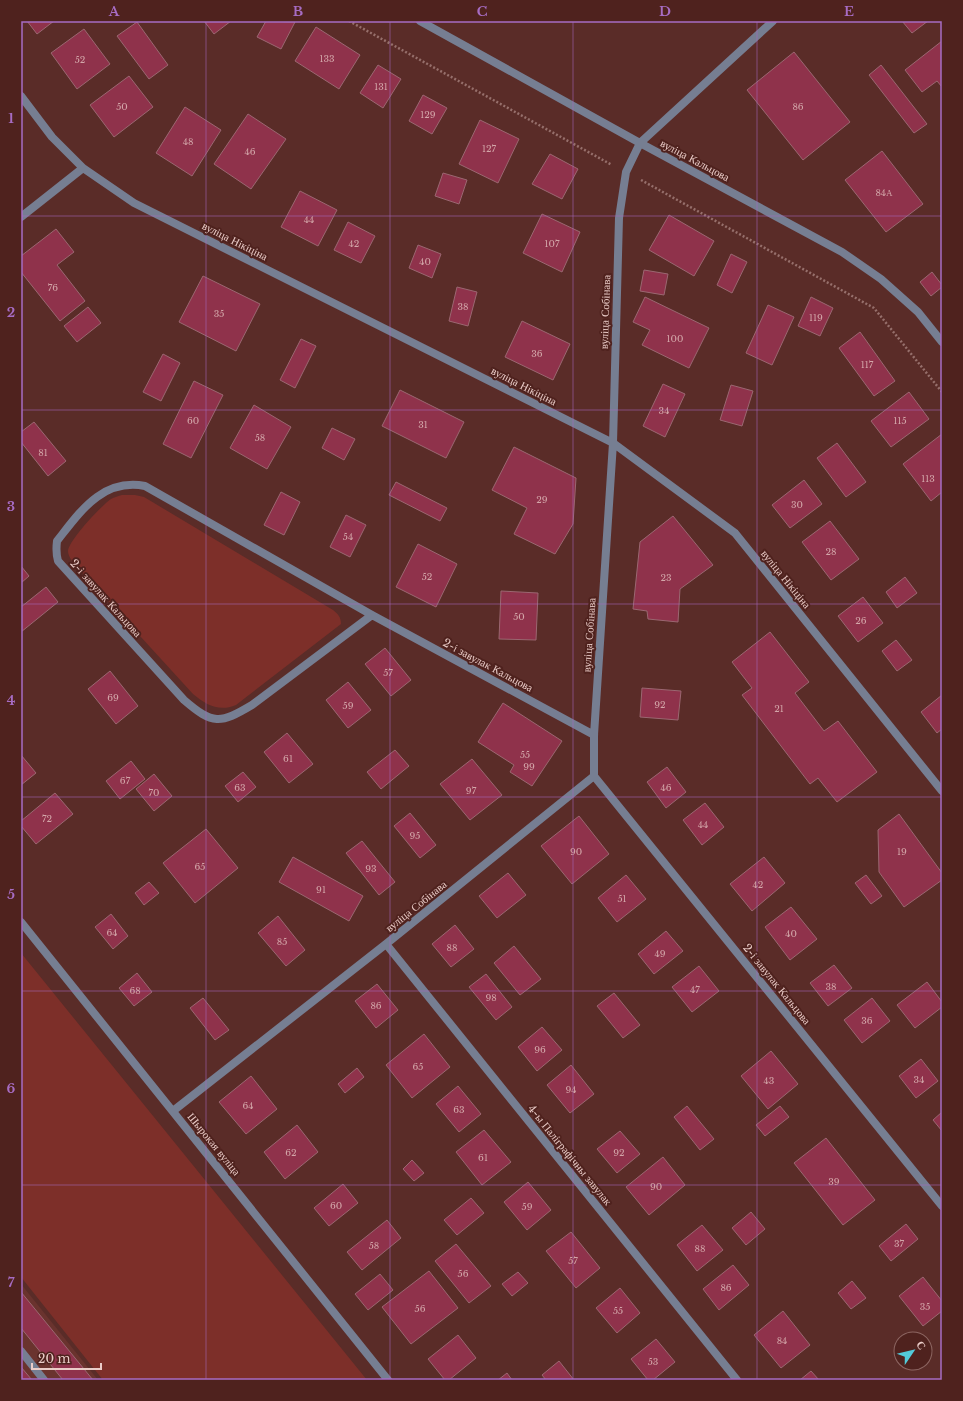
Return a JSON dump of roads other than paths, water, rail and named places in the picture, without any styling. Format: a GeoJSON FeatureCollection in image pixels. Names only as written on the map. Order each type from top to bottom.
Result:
{"type":"FeatureCollection","features":[{"type":"Feature","properties":{"kind":"street","name":"вуліца Кальцова"},"geometry":{"type":"LineString","coordinates":[[420,21],[640,143],[842,252],[881,279],[918,312],[942,342]]}},
{"type":"Feature","properties":{"kind":"street","name":"вуліца Собінава"},"geometry":{"type":"LineString","coordinates":[[173,1111],[386,944],[594,776],[594,735],[613,442],[619,218],[626,172],[640,143],[773,21]]}},
{"type":"Feature","properties":{"kind":"street","name":"вуліца Нікіціна"},"geometry":{"type":"LineString","coordinates":[[21,96],[52,137],[83,168],[134,203],[613,442],[735,533],[942,791]]}},
{"type":"Feature","properties":{"kind":"street"},"geometry":{"type":"LineString","coordinates":[[21,217],[83,168]]}},
{"type":"Feature","properties":{"kind":"street","name":"2-і завулак Кальцова"},"geometry":{"type":"LineString","coordinates":[[372,615],[252,705],[233,716],[224,719],[207,717],[184,700],[58,561],[56,553],[57,541],[91,500],[105,491],[128,484],[145,486],[372,615],[594,735]]}},
{"type":"Feature","properties":{"kind":"street","name":"2-і завулак Кальцова"},"geometry":{"type":"LineString","coordinates":[[594,776],[942,1206]]}},
{"type":"Feature","properties":{"kind":"street","name":"Шырокая вуліца"},"geometry":{"type":"LineString","coordinates":[[21,922],[388,1380]]}},
{"type":"Feature","properties":{"kind":"street","name":"4-ы Паліграфічны завулак"},"geometry":{"type":"LineString","coordinates":[[386,944],[737,1380]]}},
{"type":"Feature","properties":{"kind":"street"},"geometry":{"type":"LineString","coordinates":[[21,1351],[44,1380]]}}]}
